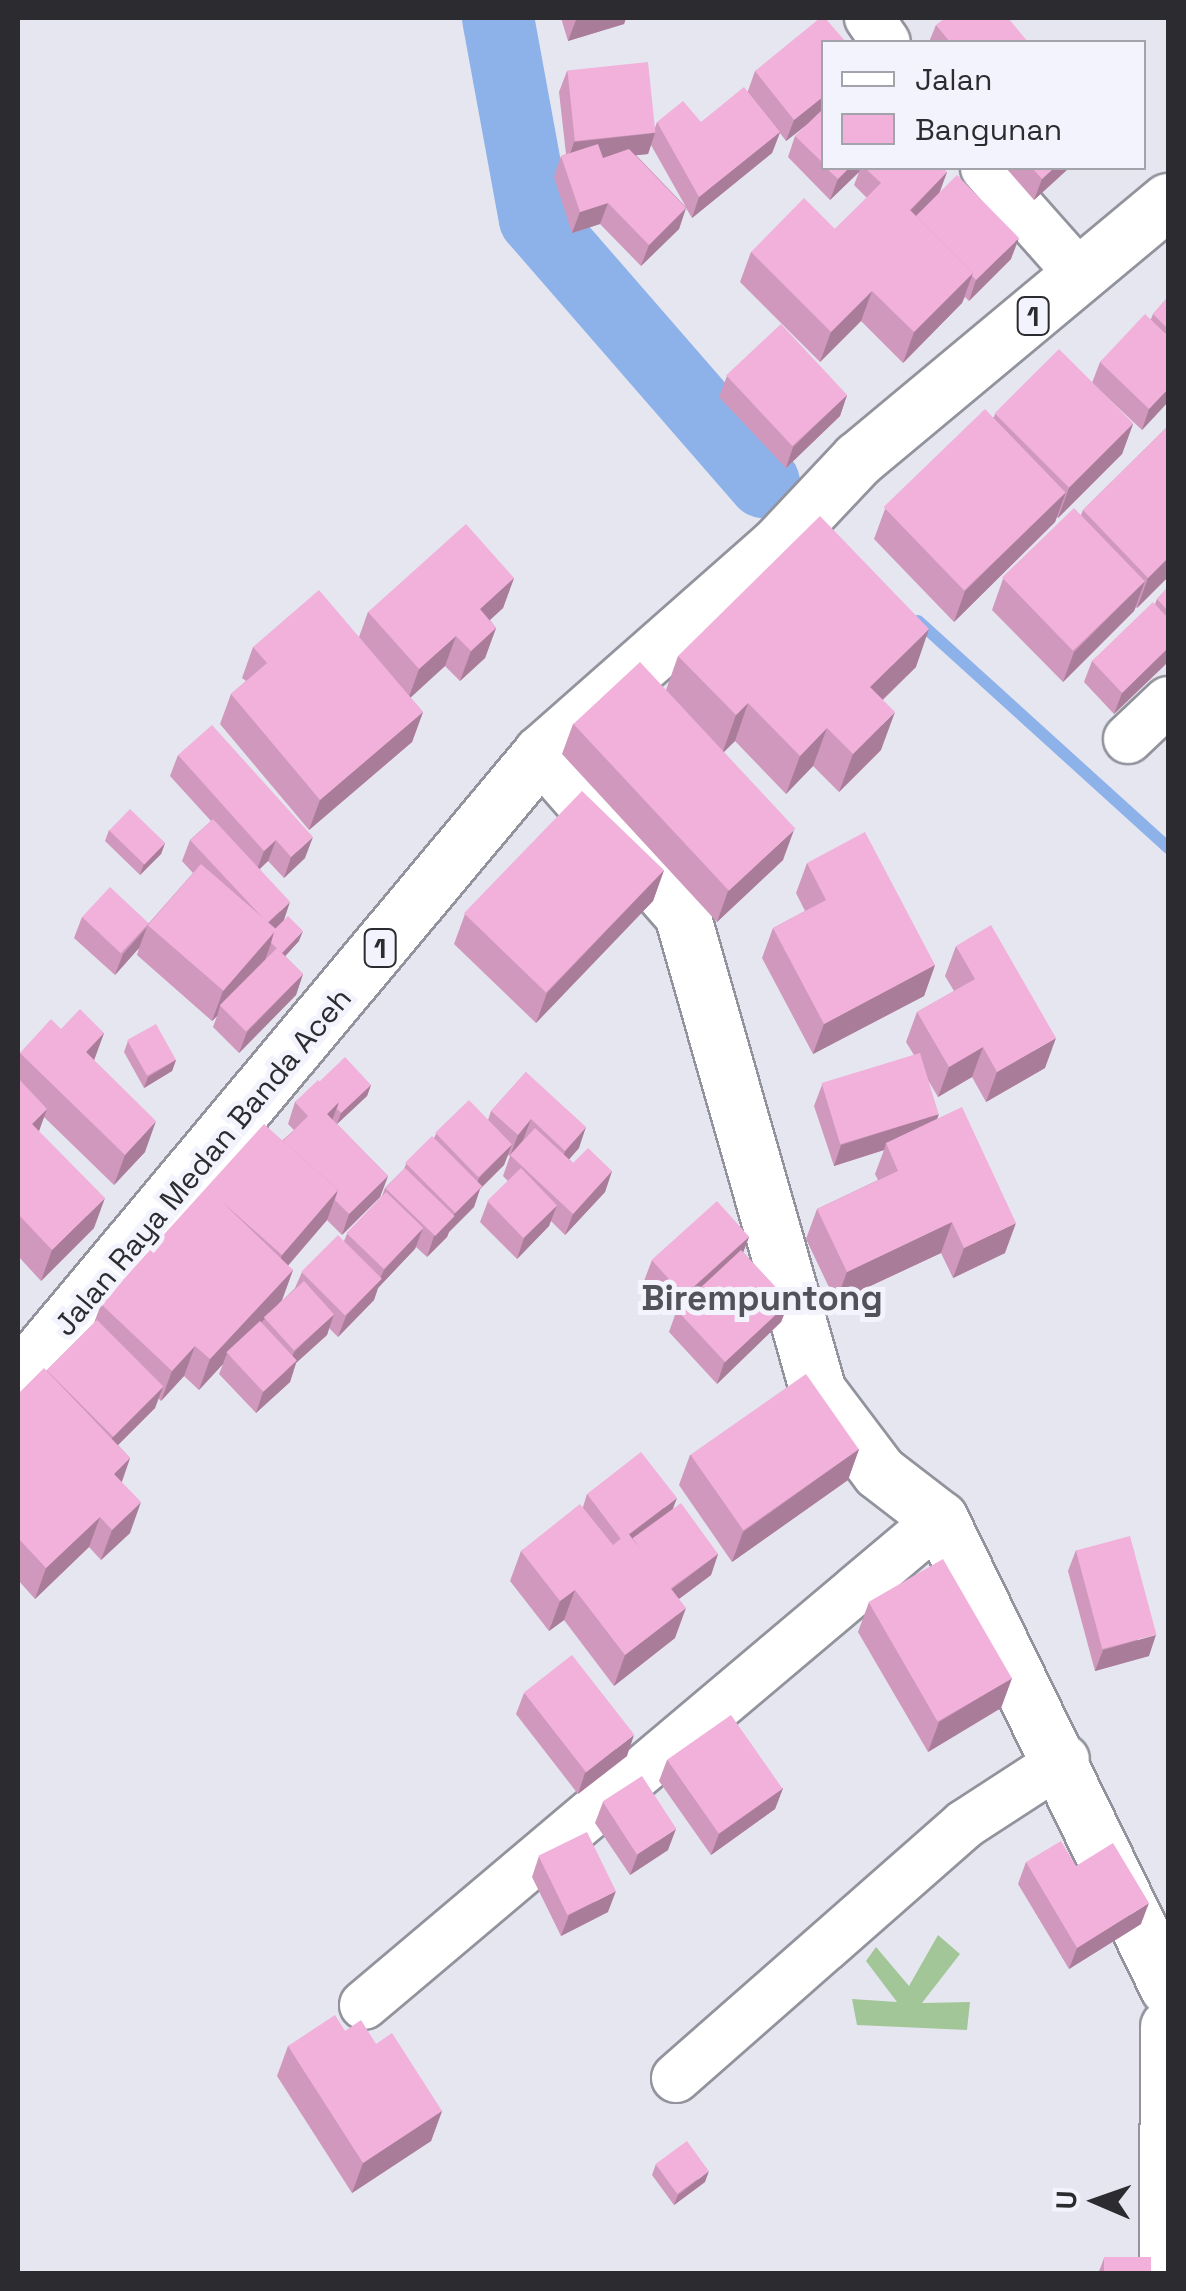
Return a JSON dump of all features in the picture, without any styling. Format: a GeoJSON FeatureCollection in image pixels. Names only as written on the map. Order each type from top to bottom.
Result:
{"type":"FeatureCollection","features":[{"type":"Feature","properties":{"kind":"main road","name":"Jalan Raya Medan Banda Aceh"},"geometry":{"type":"LineString","coordinates":[[18,1380],[541,753],[776,548],[897,430],[1168,201]]}},
{"type":"Feature","properties":{"kind":"main road"},"geometry":{"type":"LineString","coordinates":[[541,753],[682,914],[818,1391],[879,1472],[940,1519],[1064,1759],[1168,1988]]}},
{"type":"Feature","properties":{"kind":"main road"},"geometry":{"type":"LineString","coordinates":[[1168,2027],[1168,2274]]}},
{"type":"Feature","properties":{"kind":"street"},"geometry":{"type":"LineString","coordinates":[[869,18],[885,40]]}},
{"type":"Feature","properties":{"kind":"street"},"geometry":{"type":"LineString","coordinates":[[987,170],[1081,276]]}},
{"type":"Feature","properties":{"kind":"street"},"geometry":{"type":"LineString","coordinates":[[1128,740],[1168,701]]}},
{"type":"Feature","properties":{"kind":"street"},"geometry":{"type":"LineString","coordinates":[[364,2006],[940,1519]]}},
{"type":"Feature","properties":{"kind":"street"},"geometry":{"type":"LineString","coordinates":[[676,2078],[965,1824],[1064,1759]]}},
{"type":"Feature","properties":{"kind":"green space"},"geometry":{"type":"Polygon","coordinates":[[[938,1935],[960,1954],[922,2003],[970,2002],[967,2030],[857,2025],[852,1999],[897,2002],[866,1961],[876,1947],[909,1986],[938,1935]]]}},
{"type":"Feature","properties":{"kind":"building"},"geometry":{"type":"Polygon","coordinates":[[[820,18],[825,18],[844,40],[821,40],[821,98],[794,120],[755,71],[820,18]]]}},
{"type":"Feature","properties":{"kind":"building"},"geometry":{"type":"Polygon","coordinates":[[[945,18],[1008,18],[1026,40],[948,40],[936,25],[945,18]]]}},
{"type":"Feature","properties":{"kind":"building"},"geometry":{"type":"Polygon","coordinates":[[[648,62],[655,133],[575,141],[567,70],[648,62]]]}},
{"type":"Feature","properties":{"kind":"building"},"geometry":{"type":"Polygon","coordinates":[[[744,87],[780,132],[699,197],[657,122],[683,101],[701,122],[744,87]]]}},
{"type":"Feature","properties":{"kind":"building"},"geometry":{"type":"Polygon","coordinates":[[[821,111],[821,161],[795,136],[821,111]]]}},
{"type":"Feature","properties":{"kind":"building"},"geometry":{"type":"Polygon","coordinates":[[[598,144],[603,158],[629,149],[686,208],[649,245],[608,203],[580,212],[561,156],[598,144]]]}},
{"type":"Feature","properties":{"kind":"building"},"geometry":{"type":"Polygon","coordinates":[[[828,170],[847,170],[838,179],[828,170]]]}},
{"type":"Feature","properties":{"kind":"building"},"geometry":{"type":"Polygon","coordinates":[[[867,170],[947,172],[910,210],[867,170]]]}},
{"type":"Feature","properties":{"kind":"building"},"geometry":{"type":"Polygon","coordinates":[[[1034,170],[1052,170],[1042,179],[1034,170]]]}},
{"type":"Feature","properties":{"kind":"building"},"geometry":{"type":"Polygon","coordinates":[[[957,175],[1019,238],[976,280],[916,216],[957,175]]]}},
{"type":"Feature","properties":{"kind":"building"},"geometry":{"type":"Polygon","coordinates":[[[882,182],[973,273],[914,332],[872,291],[831,332],[751,252],[804,198],[835,229],[882,182]]]}},
{"type":"Feature","properties":{"kind":"building"},"geometry":{"type":"Polygon","coordinates":[[[1168,297],[1168,329],[1153,314],[1168,297]]]}},
{"type":"Feature","properties":{"kind":"building"},"geometry":{"type":"Polygon","coordinates":[[[1145,314],[1168,336],[1168,389],[1149,409],[1100,362],[1145,314]]]}},
{"type":"Feature","properties":{"kind":"building"},"geometry":{"type":"Polygon","coordinates":[[[781,324],[847,395],[792,446],[726,375],[781,324]]]}},
{"type":"Feature","properties":{"kind":"building"},"geometry":{"type":"Polygon","coordinates":[[[1059,349],[1133,423],[1069,488],[995,413],[1059,349]]]}},
{"type":"Feature","properties":{"kind":"building"},"geometry":{"type":"Polygon","coordinates":[[[985,409],[1066,492],[964,590],[884,507],[985,409]]]}},
{"type":"Feature","properties":{"kind":"building"},"geometry":{"type":"Polygon","coordinates":[[[1168,426],[1168,558],[1148,578],[1083,510],[1168,426]]]}},
{"type":"Feature","properties":{"kind":"building"},"geometry":{"type":"Polygon","coordinates":[[[1074,508],[1145,581],[1073,651],[1002,577],[1074,508]]]}},
{"type":"Feature","properties":{"kind":"building"},"geometry":{"type":"Polygon","coordinates":[[[820,516],[929,629],[870,687],[895,712],[853,754],[827,728],[800,756],[748,703],[736,715],[678,656],[820,516]]]}},
{"type":"Feature","properties":{"kind":"building"},"geometry":{"type":"Polygon","coordinates":[[[466,524],[514,578],[480,609],[496,628],[471,651],[456,636],[419,669],[368,612],[466,524]]]}},
{"type":"Feature","properties":{"kind":"building"},"geometry":{"type":"Polygon","coordinates":[[[1168,587],[1168,611],[1157,599],[1168,587]]]}},
{"type":"Feature","properties":{"kind":"building"},"geometry":{"type":"Polygon","coordinates":[[[319,590],[423,712],[320,800],[231,694],[267,663],[253,647],[319,590]]]}},
{"type":"Feature","properties":{"kind":"building"},"geometry":{"type":"Polygon","coordinates":[[[1153,602],[1168,618],[1168,648],[1122,693],[1092,661],[1153,602]]]}},
{"type":"Feature","properties":{"kind":"building"},"geometry":{"type":"Polygon","coordinates":[[[640,662],[795,829],[729,891],[573,724],[640,662]]]}},
{"type":"Feature","properties":{"kind":"building"},"geometry":{"type":"Polygon","coordinates":[[[212,725],[313,837],[291,857],[276,840],[264,851],[178,755],[212,725]]]}},
{"type":"Feature","properties":{"kind":"building"},"geometry":{"type":"Polygon","coordinates":[[[582,791],[664,870],[546,992],[464,913],[582,791]]]}},
{"type":"Feature","properties":{"kind":"building"},"geometry":{"type":"Polygon","coordinates":[[[130,809],[165,843],[144,865],[109,831],[130,809]]]}},
{"type":"Feature","properties":{"kind":"building"},"geometry":{"type":"Polygon","coordinates":[[[213,819],[290,902],[267,923],[190,840],[213,819]]]}},
{"type":"Feature","properties":{"kind":"building"},"geometry":{"type":"Polygon","coordinates":[[[865,832],[935,965],[824,1024],[773,928],[826,900],[807,863],[865,832]]]}},
{"type":"Feature","properties":{"kind":"building"},"geometry":{"type":"Polygon","coordinates":[[[201,864],[276,930],[223,991],[148,925],[201,864]]]}},
{"type":"Feature","properties":{"kind":"building"},"geometry":{"type":"Polygon","coordinates":[[[110,887],[149,923],[121,953],[82,917],[110,887]]]}},
{"type":"Feature","properties":{"kind":"building"},"geometry":{"type":"Polygon","coordinates":[[[288,916],[303,931],[282,953],[271,943],[275,929],[288,916]]]}},
{"type":"Feature","properties":{"kind":"building"},"geometry":{"type":"Polygon","coordinates":[[[991,925],[1056,1038],[997,1072],[983,1047],[949,1067],[917,1012],[975,979],[956,946],[991,925]]]}},
{"type":"Feature","properties":{"kind":"building"},"geometry":{"type":"Polygon","coordinates":[[[277,948],[303,974],[246,1031],[220,1005],[277,948]]]}},
{"type":"Feature","properties":{"kind":"building"},"geometry":{"type":"Polygon","coordinates":[[[80,1009],[104,1033],[86,1052],[156,1121],[125,1155],[20,1053],[51,1019],[61,1029],[80,1009]]]}},
{"type":"Feature","properties":{"kind":"building"},"geometry":{"type":"Polygon","coordinates":[[[156,1024],[176,1060],[147,1076],[127,1040],[156,1024]]]}},
{"type":"Feature","properties":{"kind":"building"},"geometry":{"type":"Polygon","coordinates":[[[920,1053],[939,1114],[840,1144],[822,1083],[920,1053]]]}},
{"type":"Feature","properties":{"kind":"building"},"geometry":{"type":"Polygon","coordinates":[[[345,1057],[371,1085],[341,1113],[337,1109],[339,1102],[319,1082],[345,1057]]]}},
{"type":"Feature","properties":{"kind":"building"},"geometry":{"type":"Polygon","coordinates":[[[526,1072],[586,1127],[565,1151],[531,1119],[518,1135],[491,1111],[526,1072]]]}},
{"type":"Feature","properties":{"kind":"building"},"geometry":{"type":"Polygon","coordinates":[[[18,1078],[47,1109],[32,1124],[105,1198],[52,1250],[18,1214],[18,1078]]]}},
{"type":"Feature","properties":{"kind":"building"},"geometry":{"type":"Polygon","coordinates":[[[318,1080],[339,1102],[327,1114],[388,1176],[349,1214],[335,1200],[338,1190],[283,1141],[308,1116],[295,1102],[318,1080]]]}},
{"type":"Feature","properties":{"kind":"building"},"geometry":{"type":"Polygon","coordinates":[[[469,1100],[512,1145],[478,1177],[435,1133],[469,1100]]]}},
{"type":"Feature","properties":{"kind":"building"},"geometry":{"type":"Polygon","coordinates":[[[962,1107],[1016,1223],[964,1248],[952,1222],[847,1272],[817,1209],[898,1171],[886,1143],[962,1107]]]}},
{"type":"Feature","properties":{"kind":"building"},"geometry":{"type":"Polygon","coordinates":[[[264,1124],[338,1190],[282,1255],[221,1201],[293,1270],[210,1359],[195,1346],[172,1371],[101,1304],[264,1124]]]}},
{"type":"Feature","properties":{"kind":"building"},"geometry":{"type":"Polygon","coordinates":[[[535,1128],[573,1163],[588,1148],[612,1171],[573,1214],[510,1155],[535,1128]]]}},
{"type":"Feature","properties":{"kind":"building"},"geometry":{"type":"Polygon","coordinates":[[[432,1136],[482,1186],[455,1213],[405,1163],[432,1136]]]}},
{"type":"Feature","properties":{"kind":"building"},"geometry":{"type":"Polygon","coordinates":[[[405,1168],[455,1216],[435,1236],[386,1188],[405,1168]]]}},
{"type":"Feature","properties":{"kind":"building"},"geometry":{"type":"Polygon","coordinates":[[[521,1168],[557,1205],[523,1238],[487,1201],[521,1168]]]}},
{"type":"Feature","properties":{"kind":"building"},"geometry":{"type":"Polygon","coordinates":[[[386,1192],[423,1228],[384,1269],[346,1233],[386,1192]]]}},
{"type":"Feature","properties":{"kind":"building"},"geometry":{"type":"Polygon","coordinates":[[[717,1201],[749,1237],[684,1296],[652,1260],[717,1201]]]}},
{"type":"Feature","properties":{"kind":"building"},"geometry":{"type":"Polygon","coordinates":[[[338,1235],[382,1279],[345,1316],[301,1272],[338,1235]]]}},
{"type":"Feature","properties":{"kind":"building"},"geometry":{"type":"Polygon","coordinates":[[[741,1250],[789,1302],[725,1362],[677,1310],[741,1250]]]}},
{"type":"Feature","properties":{"kind":"building"},"geometry":{"type":"Polygon","coordinates":[[[304,1281],[334,1314],[294,1351],[264,1317],[304,1281]]]}},
{"type":"Feature","properties":{"kind":"building"},"geometry":{"type":"Polygon","coordinates":[[[97,1320],[163,1386],[113,1437],[47,1370],[97,1320]]]}},
{"type":"Feature","properties":{"kind":"building"},"geometry":{"type":"Polygon","coordinates":[[[260,1321],[297,1360],[263,1392],[226,1352],[260,1321]]]}},
{"type":"Feature","properties":{"kind":"building"},"geometry":{"type":"Polygon","coordinates":[[[44,1368],[130,1458],[114,1474],[141,1502],[112,1530],[100,1517],[46,1568],[18,1538],[18,1394],[44,1368]]]}},
{"type":"Feature","properties":{"kind":"building"},"geometry":{"type":"Polygon","coordinates":[[[806,1374],[859,1449],[743,1530],[690,1455],[806,1374]]]}},
{"type":"Feature","properties":{"kind":"building"},"geometry":{"type":"Polygon","coordinates":[[[641,1452],[677,1498],[621,1539],[587,1494],[641,1452]]]}},
{"type":"Feature","properties":{"kind":"building"},"geometry":{"type":"Polygon","coordinates":[[[681,1503],[718,1554],[669,1589],[632,1538],[681,1503]]]}},
{"type":"Feature","properties":{"kind":"building"},"geometry":{"type":"Polygon","coordinates":[[[580,1504],[613,1545],[628,1533],[686,1608],[625,1655],[575,1590],[560,1601],[521,1551],[580,1504]]]}},
{"type":"Feature","properties":{"kind":"building"},"geometry":{"type":"Polygon","coordinates":[[[1130,1536],[1156,1635],[1102,1649],[1076,1550],[1130,1536]]]}},
{"type":"Feature","properties":{"kind":"building"},"geometry":{"type":"Polygon","coordinates":[[[943,1559],[1012,1679],[938,1722],[869,1602],[943,1559]]]}},
{"type":"Feature","properties":{"kind":"building"},"geometry":{"type":"Polygon","coordinates":[[[572,1655],[634,1735],[586,1772],[524,1693],[572,1655]]]}},
{"type":"Feature","properties":{"kind":"building"},"geometry":{"type":"Polygon","coordinates":[[[731,1715],[783,1789],[719,1833],[667,1760],[731,1715]]]}},
{"type":"Feature","properties":{"kind":"building"},"geometry":{"type":"Polygon","coordinates":[[[642,1776],[676,1829],[637,1854],[603,1802],[642,1776]]]}},
{"type":"Feature","properties":{"kind":"building"},"geometry":{"type":"Polygon","coordinates":[[[587,1832],[616,1891],[567,1915],[538,1856],[587,1832]]]}},
{"type":"Feature","properties":{"kind":"building"},"geometry":{"type":"Polygon","coordinates":[[[1061,1841],[1076,1866],[1113,1843],[1149,1903],[1077,1948],[1026,1862],[1061,1841]]]}},
{"type":"Feature","properties":{"kind":"building"},"geometry":{"type":"Polygon","coordinates":[[[335,2015],[345,2031],[361,2020],[376,2044],[392,2033],[442,2111],[363,2163],[288,2046],[335,2015]]]}},
{"type":"Feature","properties":{"kind":"building"},"geometry":{"type":"Polygon","coordinates":[[[687,2141],[709,2171],[677,2194],[655,2164],[687,2141]]]}},
{"type":"Feature","properties":{"kind":"building"},"geometry":{"type":"Polygon","coordinates":[[[1104,2257],[1151,2257],[1151,2274],[1104,2274],[1104,2257]]]}},
{"type":"Feature","properties":{"kind":"waterway"},"geometry":{"type":"LineString","coordinates":[[498,18],[535,219],[764,482]]}},
{"type":"Feature","properties":{"kind":"waterway"},"geometry":{"type":"LineString","coordinates":[[764,482],[792,507]]}},
{"type":"Feature","properties":{"kind":"waterway"},"geometry":{"type":"LineString","coordinates":[[918,621],[1168,848]]}},
{"type":"Feature","properties":{"kind":"district","name":"Birempuntong"},"geometry":{"type":"Point","coordinates":[762,1298]}}]}
